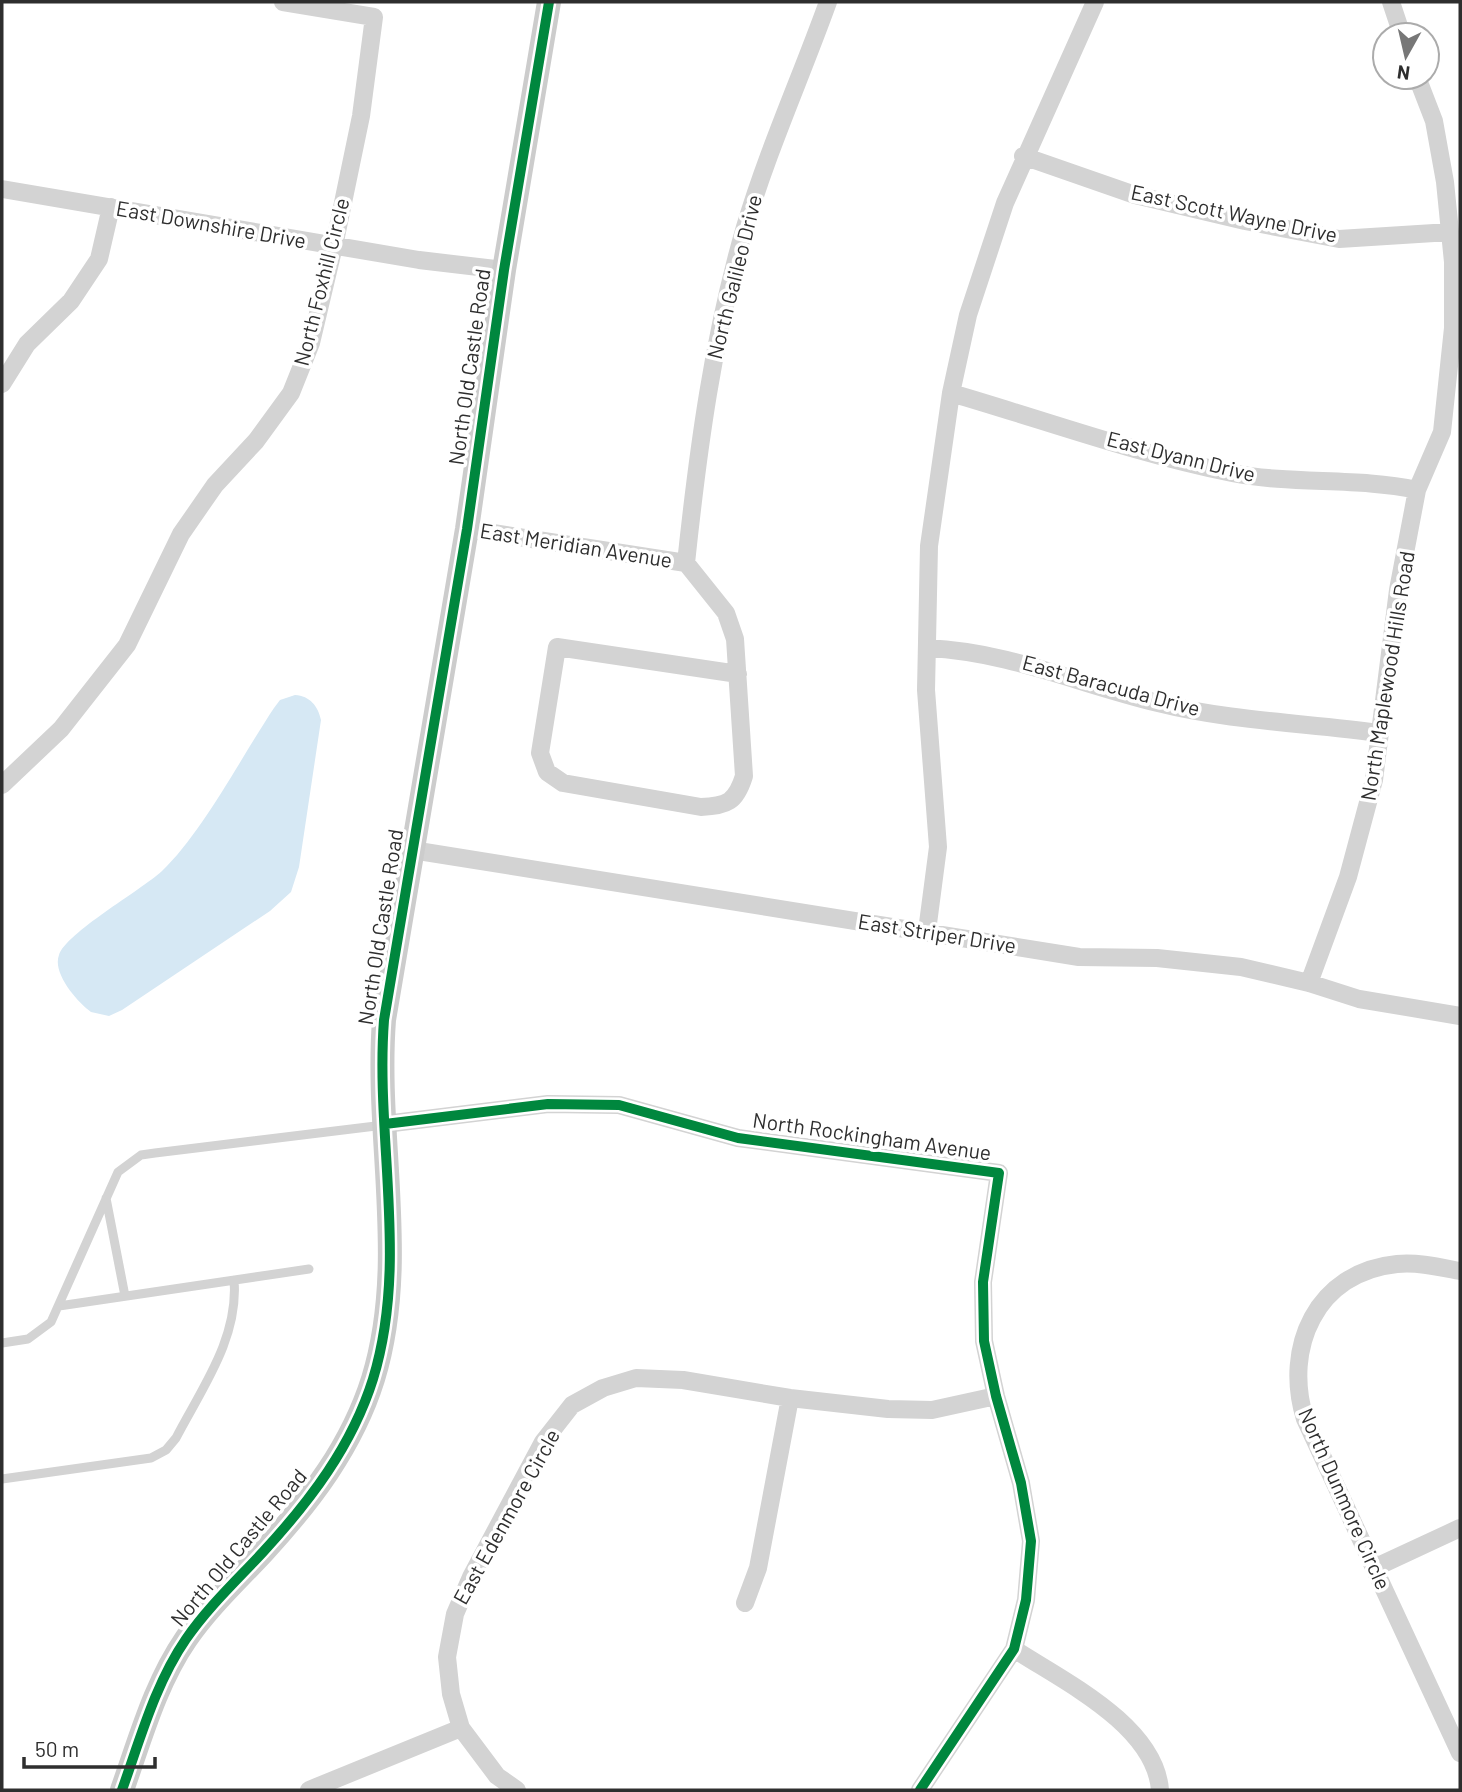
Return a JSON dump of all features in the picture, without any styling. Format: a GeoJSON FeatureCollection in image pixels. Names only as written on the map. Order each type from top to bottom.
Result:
{"type":"FeatureCollection","features":[{"type":"Feature","properties":{"kind":"street","name":"North Foxhill Circle"},"geometry":{"type":"LineString","coordinates":[[2,785],[61,729],[128,645],[181,534],[215,485],[256,441],[291,393],[311,343],[361,116],[374,17],[283,2]]}},
{"type":"Feature","properties":{"kind":"street","name":"North Old Castle Road"},"geometry":{"type":"LineString","coordinates":[[122,1790],[160,1689],[185,1640],[222,1594],[308,1502],[354,1426],[373,1379],[383,1337],[391,1247],[382,1054],[384,1020],[467,529],[504,271],[549,2]]}},
{"type":"Feature","properties":{"kind":"street","name":"North Galileo Drive"},"geometry":{"type":"LineString","coordinates":[[686,563],[707,399],[727,293],[783,112],[828,2]]}},
{"type":"Feature","properties":{"kind":"street"},"geometry":{"type":"LineString","coordinates":[[928,931],[938,847],[929,733],[926,648],[929,546],[951,393],[988,250],[1023,156],[1096,2]]}},
{"type":"Feature","properties":{"kind":"street"},"geometry":{"type":"LineString","coordinates":[[1390,2],[1397,21]]}},
{"type":"Feature","properties":{"kind":"street","name":"North Maplewood Hills Road"},"geometry":{"type":"LineString","coordinates":[[1309,983],[1362,829],[1374,780],[1389,643],[1418,490],[1442,432],[1453,328],[1450,232],[1446,182],[1434,121],[1422,91]]}},
{"type":"Feature","properties":{"kind":"street","name":"East Scott Wayne Drive"},"geometry":{"type":"LineString","coordinates":[[1023,156],[1135,195],[1245,221],[1339,239],[1450,232]]}},
{"type":"Feature","properties":{"kind":"street","name":"East Downshire Drive"},"geometry":{"type":"LineString","coordinates":[[2,189],[334,246],[504,271]]}},
{"type":"Feature","properties":{"kind":"street"},"geometry":{"type":"LineString","coordinates":[[2,384],[27,344],[71,301],[99,259],[111,207]]}},
{"type":"Feature","properties":{"kind":"street","name":"East Dyann Drive"},"geometry":{"type":"LineString","coordinates":[[951,393],[1231,473],[1310,483],[1395,485],[1418,490]]}},
{"type":"Feature","properties":{"kind":"street","name":"East Meridian Avenue"},"geometry":{"type":"LineString","coordinates":[[467,529],[686,563]]}},
{"type":"Feature","properties":{"kind":"street"},"geometry":{"type":"LineString","coordinates":[[686,563],[726,612],[736,639],[744,776],[739,794],[722,806],[701,807],[563,783],[547,772],[540,753],[557,647],[738,674]]}},
{"type":"Feature","properties":{"kind":"street","name":"East Baracuda Drive"},"geometry":{"type":"LineString","coordinates":[[926,648],[972,651],[1159,704],[1278,722],[1379,733]]}},
{"type":"Feature","properties":{"kind":"street","name":"East Striper Drive"},"geometry":{"type":"LineString","coordinates":[[412,850],[1079,957],[1157,958],[1241,967],[1309,983],[1359,999],[1460,1016]]}},
{"type":"Feature","properties":{"kind":"street","name":"North Rockingham Avenue"},"geometry":{"type":"LineString","coordinates":[[385,1124],[548,1104],[619,1105],[738,1138],[999,1173],[983,1282],[984,1342],[1021,1483],[1031,1541],[1026,1600],[1014,1648],[920,1790]]}},
{"type":"Feature","properties":{"kind":"street","name":"North Dunmore Circle"},"geometry":{"type":"LineString","coordinates":[[1460,1271],[1421,1264],[1393,1264],[1350,1279],[1318,1308],[1306,1328],[1299,1350],[1296,1374],[1305,1419],[1460,1753]]}},
{"type":"Feature","properties":{"kind":"street","name":"East Edenmore Circle"},"geometry":{"type":"LineString","coordinates":[[517,1790],[496,1776],[460,1728],[451,1694],[447,1657],[455,1614],[471,1577],[543,1442],[572,1405],[603,1388],[636,1378],[683,1380],[790,1398],[932,1410],[996,1396]]}},
{"type":"Feature","properties":{"kind":"street"},"geometry":{"type":"LineString","coordinates":[[745,1603],[758,1568],[790,1398]]}},
{"type":"Feature","properties":{"kind":"street"},"geometry":{"type":"LineString","coordinates":[[1374,1568],[1460,1528]]}},
{"type":"Feature","properties":{"kind":"street"},"geometry":{"type":"LineString","coordinates":[[1014,1648],[1108,1711],[1140,1740],[1159,1776],[1160,1790]]}},
{"type":"Feature","properties":{"kind":"street"},"geometry":{"type":"LineString","coordinates":[[309,1790],[460,1728]]}},
{"type":"Feature","properties":{"kind":"lane"},"geometry":{"type":"LineString","coordinates":[[2,1343],[28,1339],[51,1322],[118,1172],[141,1155],[385,1124]]}},
{"type":"Feature","properties":{"kind":"lane"},"geometry":{"type":"LineString","coordinates":[[106,1197],[125,1296]]}},
{"type":"Feature","properties":{"kind":"lane"},"geometry":{"type":"LineString","coordinates":[[59,1306],[309,1269]]}},
{"type":"Feature","properties":{"kind":"lane"},"geometry":{"type":"LineString","coordinates":[[2,1479],[151,1458],[166,1450],[176,1438],[226,1341],[236,1301],[234,1280]]}},
{"type":"Feature","properties":{"kind":"water"},"geometry":{"type":"Polygon","coordinates":[[[295,695],[305,697],[312,703],[321,720],[299,867],[291,892],[270,911],[122,1010],[109,1016],[91,1012],[62,978],[59,955],[75,935],[152,879],[177,855],[207,815],[274,708],[280,700],[295,695]]]}},
{"type":"Feature","properties":{"kind":"cycle path"},"geometry":{"type":"LineString","coordinates":[[122,1790],[149,1713],[175,1656],[204,1616],[313,1493],[354,1427],[373,1379],[389,1290],[389,1200],[382,1065],[384,1020],[467,529],[504,270],[549,2]]}},
{"type":"Feature","properties":{"kind":"cycle path"},"geometry":{"type":"LineString","coordinates":[[385,1124],[548,1104],[619,1105],[738,1138],[999,1173],[983,1282],[984,1341],[996,1396],[1021,1483],[1031,1541],[1026,1600],[1014,1649],[920,1790]]}}]}
